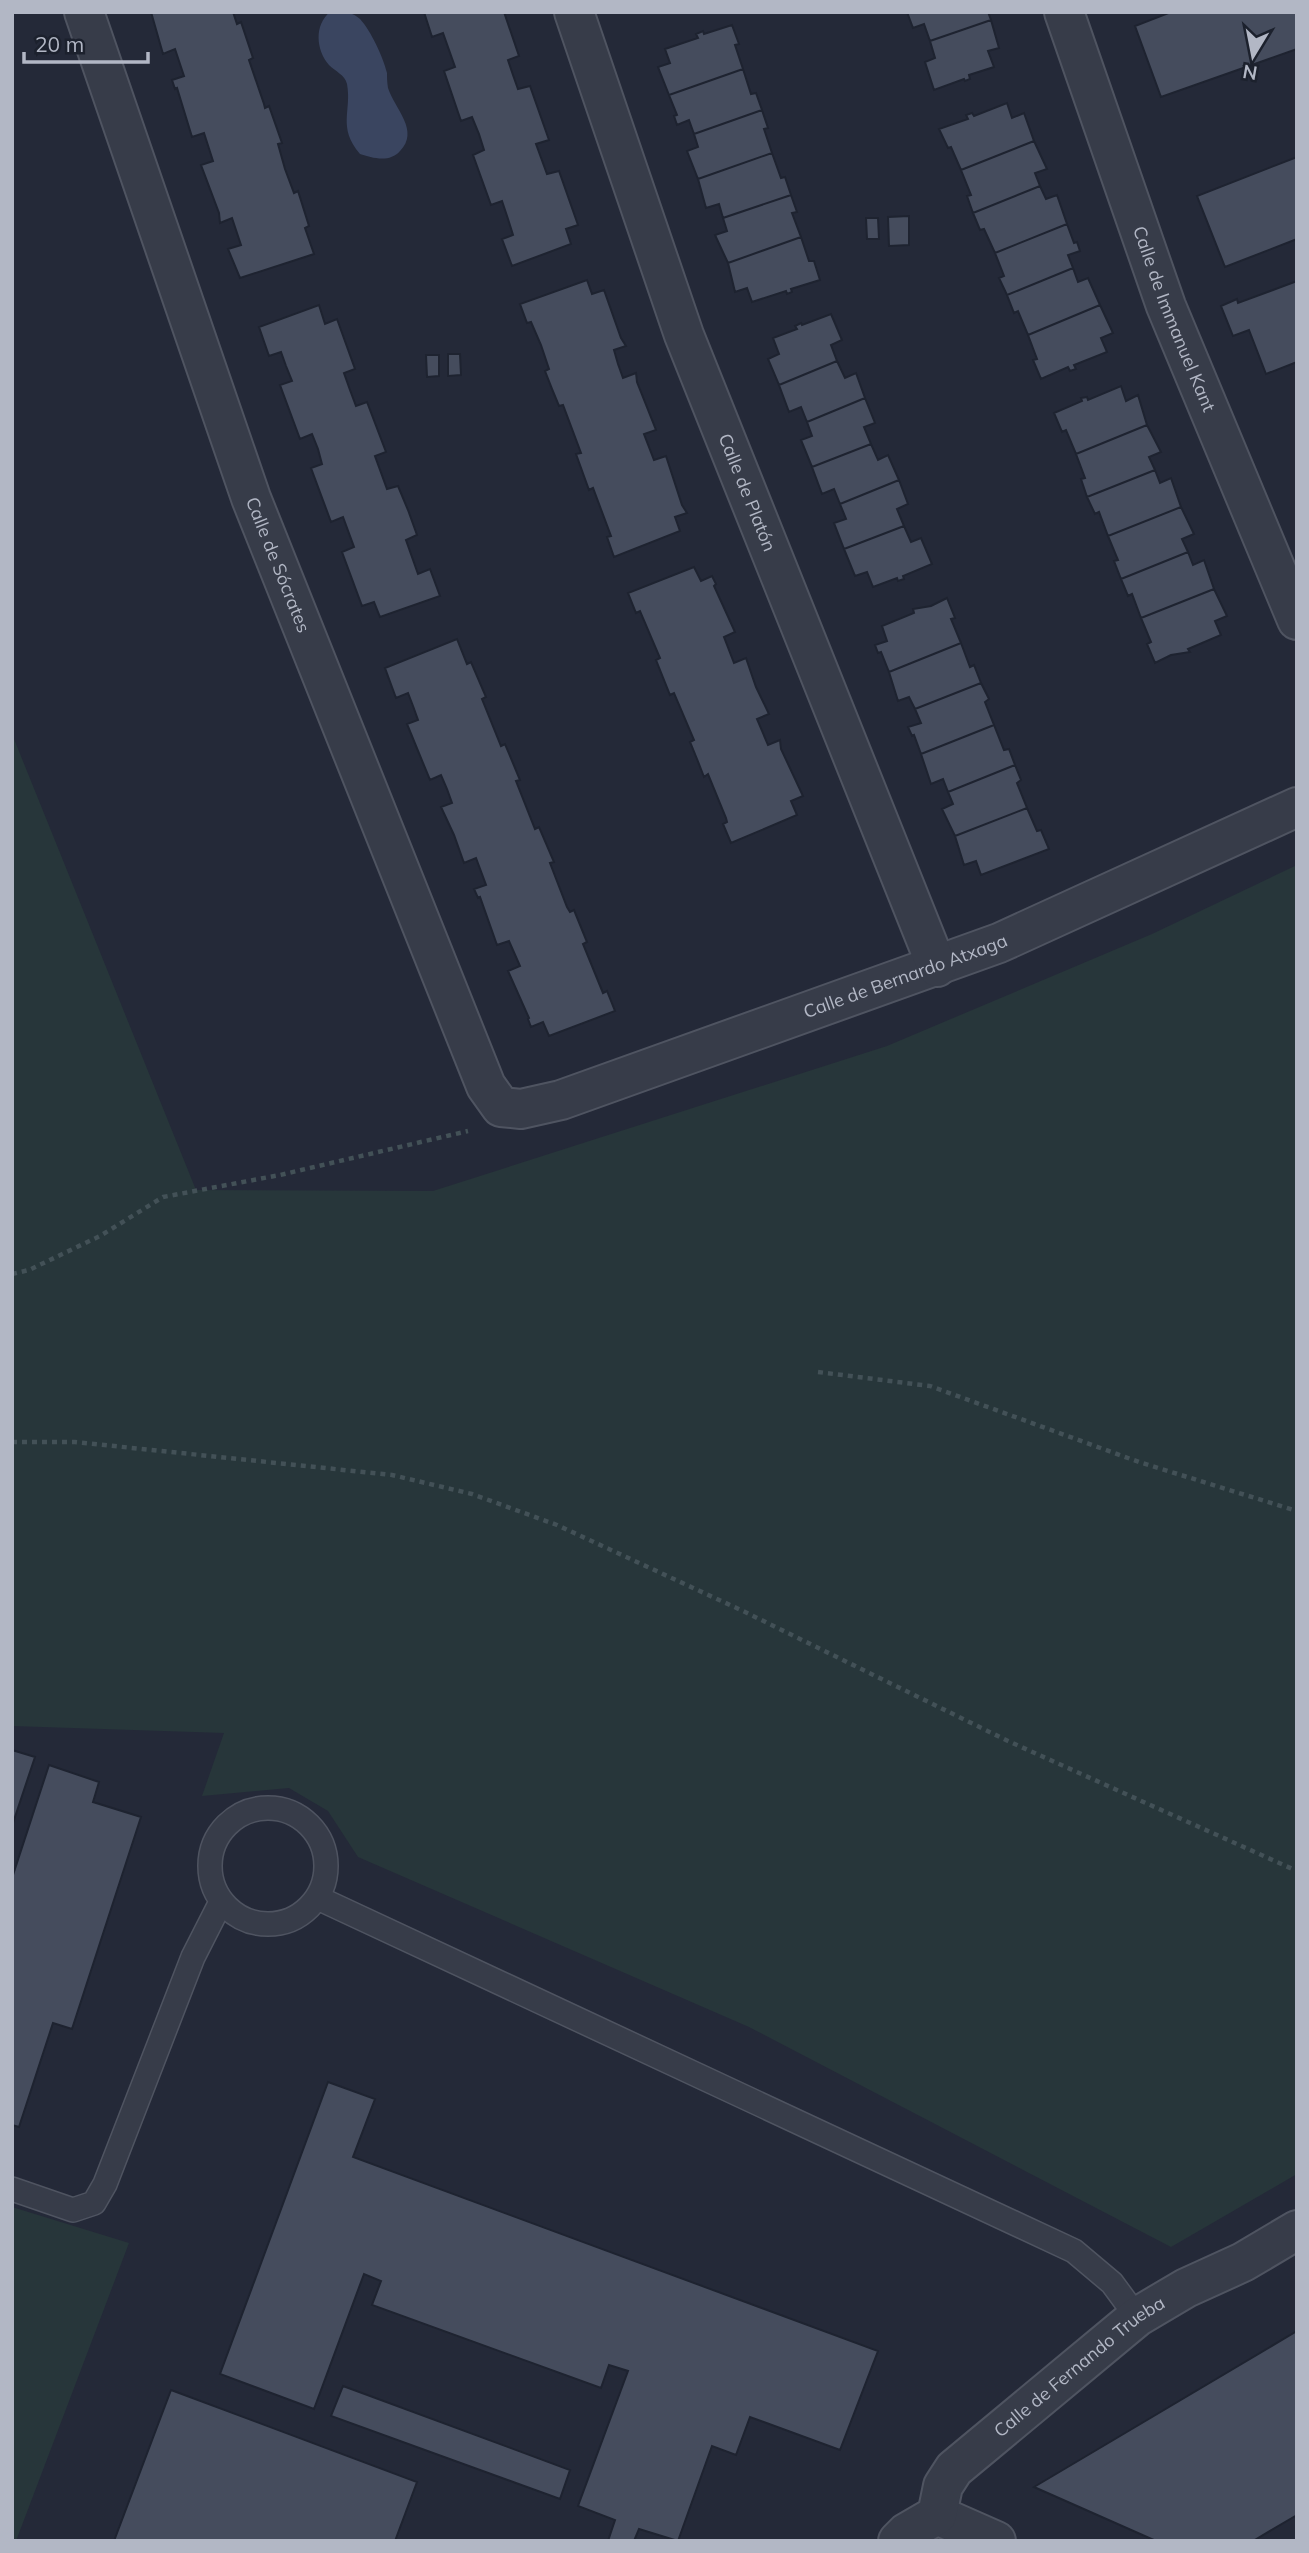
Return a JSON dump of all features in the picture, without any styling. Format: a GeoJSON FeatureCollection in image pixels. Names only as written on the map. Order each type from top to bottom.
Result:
{"type":"FeatureCollection","features":[{"type":"Feature","properties":{"kind":"street","name":"Calle de Sócrates"},"geometry":{"type":"LineString","coordinates":[[84,12],[251,498],[486,1086],[501,1107]]}},
{"type":"Feature","properties":{"kind":"street","name":"Calle de Platón"},"geometry":{"type":"LineString","coordinates":[[574,12],[684,335],[937,967]]}},
{"type":"Feature","properties":{"kind":"street","name":"Calle de Immanuel Kant"},"geometry":{"type":"LineString","coordinates":[[1064,12],[1166,306],[1297,620]]}},
{"type":"Feature","properties":{"kind":"street","name":"Calle de Bernardo Atxaga"},"geometry":{"type":"LineString","coordinates":[[501,1107],[521,1110],[561,1100],[937,967],[999,943],[1297,807]]}},
{"type":"Feature","properties":{"kind":"street","name":"Calle de Fernando Trueba"},"geometry":{"type":"LineString","coordinates":[[937,2515],[943,2486],[954,2469],[1137,2317],[1186,2288],[1243,2262],[1297,2230]]}},
{"type":"Feature","properties":{"kind":"street"},"geometry":{"type":"LineString","coordinates":[[898,2541],[906,2533],[937,2515],[996,2541]]}},
{"type":"Feature","properties":{"kind":"lane"},"geometry":{"type":"LineString","coordinates":[[273,1807],[292,1813],[309,1824],[321,1840],[326,1860],[325,1880],[318,1898],[305,1912],[288,1921],[270,1925],[251,1923],[220,1902],[208,1867],[211,1848],[220,1832],[234,1817],[253,1809],[273,1807]]}},
{"type":"Feature","properties":{"kind":"lane"},"geometry":{"type":"LineString","coordinates":[[318,1898],[1074,2251],[1112,2283],[1137,2317]]}},
{"type":"Feature","properties":{"kind":"lane"},"geometry":{"type":"LineString","coordinates":[[12,2189],[73,2210],[94,2203],[105,2184],[193,1957],[220,1902]]}},
{"type":"Feature","properties":{"kind":"path"},"geometry":{"type":"LineString","coordinates":[[12,1274],[29,1270],[100,1236],[163,1197],[280,1175],[480,1128],[501,1107]]}},
{"type":"Feature","properties":{"kind":"path"},"geometry":{"type":"LineString","coordinates":[[818,1372],[930,1386],[1139,1462],[1297,1511]]}},
{"type":"Feature","properties":{"kind":"path"},"geometry":{"type":"LineString","coordinates":[[12,1442],[75,1442],[392,1475],[472,1494],[557,1525],[743,1611],[1008,1741],[1297,1871]]}},
{"type":"Feature","properties":{"kind":"shaded area"},"geometry":{"type":"Polygon","coordinates":[[[12,734],[196,1190],[433,1191],[887,1046],[1152,934],[1297,865],[1297,2174],[1171,2247],[749,2027],[358,1857],[328,1811],[289,1788],[202,1796],[224,1733],[12,1726],[12,734]]]}},
{"type":"Feature","properties":{"kind":"shaded area"},"geometry":{"type":"Polygon","coordinates":[[[12,2207],[129,2243],[16,2541],[12,2541],[12,2207]]]}},
{"type":"Feature","properties":{"kind":"water"},"geometry":{"type":"Polygon","coordinates":[[[330,12],[346,12],[357,16],[380,52],[387,73],[388,88],[407,128],[406,143],[396,155],[375,158],[360,154],[353,144],[347,127],[346,81],[329,65],[319,45],[321,24],[330,12]]]}},
{"type":"Feature","properties":{"kind":"building"},"geometry":{"type":"Polygon","coordinates":[[[151,12],[233,12],[237,24],[241,22],[253,58],[249,60],[265,108],[269,106],[282,143],[278,144],[285,169],[294,193],[298,191],[309,226],[305,228],[314,254],[240,278],[228,249],[241,245],[232,218],[220,223],[219,213],[201,165],[213,161],[204,133],[192,137],[172,80],[184,76],[175,49],[163,54],[151,12]]]}},
{"type":"Feature","properties":{"kind":"building"},"geometry":{"type":"Polygon","coordinates":[[[424,12],[504,12],[519,56],[508,60],[513,75],[518,89],[530,86],[549,140],[536,144],[547,174],[559,171],[578,225],[566,229],[571,244],[512,266],[502,239],[513,235],[502,201],[491,205],[473,155],[484,150],[479,134],[472,117],[461,121],[444,71],[455,67],[443,33],[432,37],[424,12]]]}},
{"type":"Feature","properties":{"kind":"building"},"geometry":{"type":"Polygon","coordinates":[[[907,12],[988,12],[991,20],[930,41],[924,24],[913,28],[907,12]]]}},
{"type":"Feature","properties":{"kind":"building"},"geometry":{"type":"Polygon","coordinates":[[[1171,12],[1297,12],[1297,49],[1161,97],[1135,26],[1171,12]]]}},
{"type":"Feature","properties":{"kind":"building"},"geometry":{"type":"Polygon","coordinates":[[[991,20],[999,48],[988,51],[994,67],[969,75],[970,79],[965,81],[964,79],[934,90],[925,62],[935,58],[930,41],[991,20]]]}},
{"type":"Feature","properties":{"kind":"building"},"geometry":{"type":"Polygon","coordinates":[[[732,25],[739,44],[735,45],[743,69],[669,95],[658,67],[670,63],[665,49],[698,38],[696,34],[703,31],[704,34],[732,25]]]}},
{"type":"Feature","properties":{"kind":"building"},"geometry":{"type":"Polygon","coordinates":[[[743,69],[751,94],[756,93],[762,110],[694,134],[689,120],[677,125],[674,116],[677,115],[669,95],[743,69]]]}},
{"type":"Feature","properties":{"kind":"building"},"geometry":{"type":"Polygon","coordinates":[[[1007,103],[1012,118],[1024,113],[1034,141],[961,170],[939,129],[968,119],[966,115],[972,113],[974,116],[1007,103]]]}},
{"type":"Feature","properties":{"kind":"building"},"geometry":{"type":"Polygon","coordinates":[[[762,110],[768,128],[764,129],[772,153],[698,179],[687,151],[698,147],[694,134],[762,110]]]}},
{"type":"Feature","properties":{"kind":"building"},"geometry":{"type":"Polygon","coordinates":[[[1034,141],[1047,169],[1035,173],[1040,186],[973,213],[967,196],[971,195],[961,170],[1034,141]]]}},
{"type":"Feature","properties":{"kind":"building"},"geometry":{"type":"Polygon","coordinates":[[[772,153],[781,178],[785,177],[791,195],[723,218],[719,204],[706,208],[698,179],[772,153]]]}},
{"type":"Feature","properties":{"kind":"building"},"geometry":{"type":"Polygon","coordinates":[[[1297,157],[1297,239],[1225,267],[1197,196],[1297,157]]]}},
{"type":"Feature","properties":{"kind":"building"},"geometry":{"type":"Polygon","coordinates":[[[1040,186],[1046,199],[1057,195],[1067,224],[995,253],[973,213],[1040,186]]]}},
{"type":"Feature","properties":{"kind":"building"},"geometry":{"type":"Polygon","coordinates":[[[791,195],[797,212],[792,213],[801,237],[728,263],[715,235],[727,231],[723,218],[791,195]]]}},
{"type":"Feature","properties":{"kind":"building"},"geometry":{"type":"Polygon","coordinates":[[[909,216],[909,245],[889,246],[888,217],[909,216]]]}},
{"type":"Feature","properties":{"kind":"building"},"geometry":{"type":"Polygon","coordinates":[[[866,218],[878,218],[879,239],[867,239],[866,218]]]}},
{"type":"Feature","properties":{"kind":"building"},"geometry":{"type":"Polygon","coordinates":[[[1067,224],[1080,251],[1068,255],[1073,268],[1007,295],[999,278],[1004,276],[995,253],[1067,224]]]}},
{"type":"Feature","properties":{"kind":"building"},"geometry":{"type":"Polygon","coordinates":[[[801,237],[809,261],[814,261],[820,280],[791,289],[792,292],[787,294],[786,291],[752,302],[747,288],[735,292],[728,263],[801,237]]]}},
{"type":"Feature","properties":{"kind":"building"},"geometry":{"type":"Polygon","coordinates":[[[1073,268],[1078,282],[1088,278],[1100,305],[1028,335],[1018,311],[1014,313],[1007,295],[1073,268]]]}},
{"type":"Feature","properties":{"kind":"building"},"geometry":{"type":"Polygon","coordinates":[[[587,280],[592,294],[604,290],[626,346],[614,350],[623,378],[636,373],[656,430],[644,434],[654,460],[666,456],[687,513],[675,517],[680,531],[614,557],[607,537],[611,536],[593,488],[589,490],[576,454],[581,453],[563,405],[559,406],[545,371],[549,369],[541,345],[531,322],[527,323],[520,304],[587,280]]]}},
{"type":"Feature","properties":{"kind":"building"},"geometry":{"type":"Polygon","coordinates":[[[1297,281],[1297,362],[1266,374],[1249,330],[1233,336],[1221,306],[1237,299],[1238,303],[1297,281]]]}},
{"type":"Feature","properties":{"kind":"building"},"geometry":{"type":"Polygon","coordinates":[[[319,305],[325,324],[337,319],[355,369],[344,373],[350,390],[356,406],[367,402],[386,452],[375,456],[387,489],[398,486],[408,510],[417,535],[406,540],[418,574],[430,569],[440,596],[380,617],[374,602],[362,606],[342,552],[354,547],[343,517],[331,522],[311,468],[322,464],[318,449],[312,434],[300,439],[280,385],[292,381],[281,352],[269,356],[259,327],[319,305]]]}},
{"type":"Feature","properties":{"kind":"building"},"geometry":{"type":"Polygon","coordinates":[[[1100,305],[1113,333],[1101,338],[1107,352],[1074,365],[1076,369],[1070,371],[1068,367],[1041,379],[1033,360],[1037,359],[1028,335],[1100,305]]]}},
{"type":"Feature","properties":{"kind":"building"},"geometry":{"type":"Polygon","coordinates":[[[831,314],[842,340],[831,345],[837,361],[779,385],[768,359],[779,354],[773,338],[797,329],[795,326],[801,323],[802,325],[831,314]]]}},
{"type":"Feature","properties":{"kind":"building"},"geometry":{"type":"Polygon","coordinates":[[[448,354],[460,354],[461,375],[448,376],[448,354]]]}},
{"type":"Feature","properties":{"kind":"building"},"geometry":{"type":"Polygon","coordinates":[[[426,355],[439,355],[439,376],[427,377],[426,355]]]}},
{"type":"Feature","properties":{"kind":"building"},"geometry":{"type":"Polygon","coordinates":[[[837,361],[845,378],[856,373],[865,398],[807,422],[801,407],[789,412],[779,385],[837,361]]]}},
{"type":"Feature","properties":{"kind":"building"},"geometry":{"type":"Polygon","coordinates":[[[1121,386],[1126,401],[1138,395],[1147,425],[1076,454],[1066,430],[1062,432],[1054,413],[1082,401],[1081,398],[1087,397],[1088,400],[1121,386]]]}},
{"type":"Feature","properties":{"kind":"building"},"geometry":{"type":"Polygon","coordinates":[[[865,398],[875,423],[864,427],[871,444],[812,467],[801,440],[812,436],[807,422],[865,398]]]}},
{"type":"Feature","properties":{"kind":"building"},"geometry":{"type":"Polygon","coordinates":[[[1147,425],[1161,452],[1149,457],[1155,470],[1087,497],[1081,479],[1085,478],[1076,454],[1147,425]]]}},
{"type":"Feature","properties":{"kind":"building"},"geometry":{"type":"Polygon","coordinates":[[[871,444],[878,460],[888,455],[899,480],[840,504],[834,489],[822,494],[812,467],[871,444]]]}},
{"type":"Feature","properties":{"kind":"building"},"geometry":{"type":"Polygon","coordinates":[[[1155,470],[1160,483],[1171,478],[1181,507],[1108,536],[1099,512],[1095,514],[1087,497],[1155,470]]]}},
{"type":"Feature","properties":{"kind":"building"},"geometry":{"type":"Polygon","coordinates":[[[899,480],[908,504],[897,509],[904,526],[844,549],[834,523],[846,519],[840,504],[899,480]]]}},
{"type":"Feature","properties":{"kind":"building"},"geometry":{"type":"Polygon","coordinates":[[[1181,507],[1194,534],[1182,539],[1188,552],[1121,579],[1114,561],[1118,560],[1108,536],[1181,507]]]}},
{"type":"Feature","properties":{"kind":"building"},"geometry":{"type":"Polygon","coordinates":[[[904,526],[911,542],[921,538],[932,564],[903,576],[904,579],[898,581],[897,578],[873,587],[867,572],[855,576],[844,549],[904,526]]]}},
{"type":"Feature","properties":{"kind":"building"},"geometry":{"type":"Polygon","coordinates":[[[1188,552],[1193,565],[1204,560],[1214,589],[1141,618],[1132,594],[1128,596],[1121,579],[1188,552]]]}},
{"type":"Feature","properties":{"kind":"building"},"geometry":{"type":"Polygon","coordinates":[[[694,567],[701,581],[712,576],[716,584],[714,586],[735,632],[724,637],[734,663],[746,658],[769,714],[757,719],[768,745],[780,740],[781,749],[803,796],[791,801],[797,815],[731,843],[723,824],[727,822],[726,818],[708,774],[704,777],[690,742],[694,740],[674,693],[670,695],[656,660],[660,658],[640,611],[636,613],[628,593],[694,567]]]}},
{"type":"Feature","properties":{"kind":"building"},"geometry":{"type":"Polygon","coordinates":[[[1214,589],[1227,616],[1215,621],[1221,635],[1188,649],[1190,652],[1171,655],[1155,663],[1147,644],[1151,642],[1141,618],[1214,589]]]}},
{"type":"Feature","properties":{"kind":"building"},"geometry":{"type":"Polygon","coordinates":[[[947,598],[955,618],[951,619],[961,643],[889,672],[881,652],[878,653],[875,645],[887,641],[882,626],[914,613],[913,609],[931,606],[947,598]]]}},
{"type":"Feature","properties":{"kind":"building"},"geometry":{"type":"Polygon","coordinates":[[[457,639],[467,664],[471,662],[486,697],[482,699],[501,746],[505,744],[520,780],[516,781],[535,829],[539,827],[554,862],[550,863],[567,907],[570,912],[574,910],[587,942],[583,944],[603,993],[607,991],[615,1011],[549,1036],[543,1022],[531,1027],[508,971],[520,966],[509,941],[497,945],[480,897],[478,898],[474,889],[486,885],[476,858],[464,863],[441,807],[452,803],[447,789],[441,775],[430,780],[407,724],[418,720],[408,693],[396,698],[385,668],[457,639]]]}},
{"type":"Feature","properties":{"kind":"building"},"geometry":{"type":"Polygon","coordinates":[[[961,643],[970,667],[974,665],[981,683],[915,709],[909,697],[898,701],[889,672],[961,643]]]}},
{"type":"Feature","properties":{"kind":"building"},"geometry":{"type":"Polygon","coordinates":[[[981,683],[989,699],[985,702],[994,725],[921,754],[908,727],[921,723],[915,709],[981,683]]]}},
{"type":"Feature","properties":{"kind":"building"},"geometry":{"type":"Polygon","coordinates":[[[994,725],[1004,750],[1009,749],[1015,765],[948,792],[943,779],[931,784],[921,754],[994,725]]]}},
{"type":"Feature","properties":{"kind":"building"},"geometry":{"type":"Polygon","coordinates":[[[1015,765],[1021,780],[1017,783],[1027,808],[955,836],[942,809],[953,804],[948,792],[1015,765]]]}},
{"type":"Feature","properties":{"kind":"building"},"geometry":{"type":"Polygon","coordinates":[[[1027,808],[1049,849],[981,875],[976,861],[964,865],[955,836],[1027,808]]]}},
{"type":"Feature","properties":{"kind":"building"},"geometry":{"type":"Polygon","coordinates":[[[12,1750],[35,1757],[12,1826],[12,1750]]]}},
{"type":"Feature","properties":{"kind":"building"},"geometry":{"type":"Polygon","coordinates":[[[49,1765],[99,1782],[93,1802],[141,1817],[72,2029],[53,2023],[19,2127],[12,2125],[12,1878],[49,1765]]]}},
{"type":"Feature","properties":{"kind":"building"},"geometry":{"type":"Polygon","coordinates":[[[328,2082],[375,2099],[353,2157],[878,2351],[840,2450],[750,2417],[736,2455],[712,2446],[678,2541],[639,2529],[634,2541],[608,2541],[615,2520],[578,2506],[628,2371],[609,2365],[601,2388],[372,2305],[381,2281],[364,2274],[314,2409],[220,2374],[328,2082]]]}},
{"type":"Feature","properties":{"kind":"building"},"geometry":{"type":"Polygon","coordinates":[[[1297,2331],[1297,2515],[1253,2541],[1156,2541],[1034,2487],[1297,2331]]]}},
{"type":"Feature","properties":{"kind":"building"},"geometry":{"type":"Polygon","coordinates":[[[343,2386],[570,2470],[560,2499],[331,2416],[343,2386]]]}},
{"type":"Feature","properties":{"kind":"building"},"geometry":{"type":"Polygon","coordinates":[[[171,2390],[417,2482],[395,2541],[114,2541],[171,2390]]]}}]}
